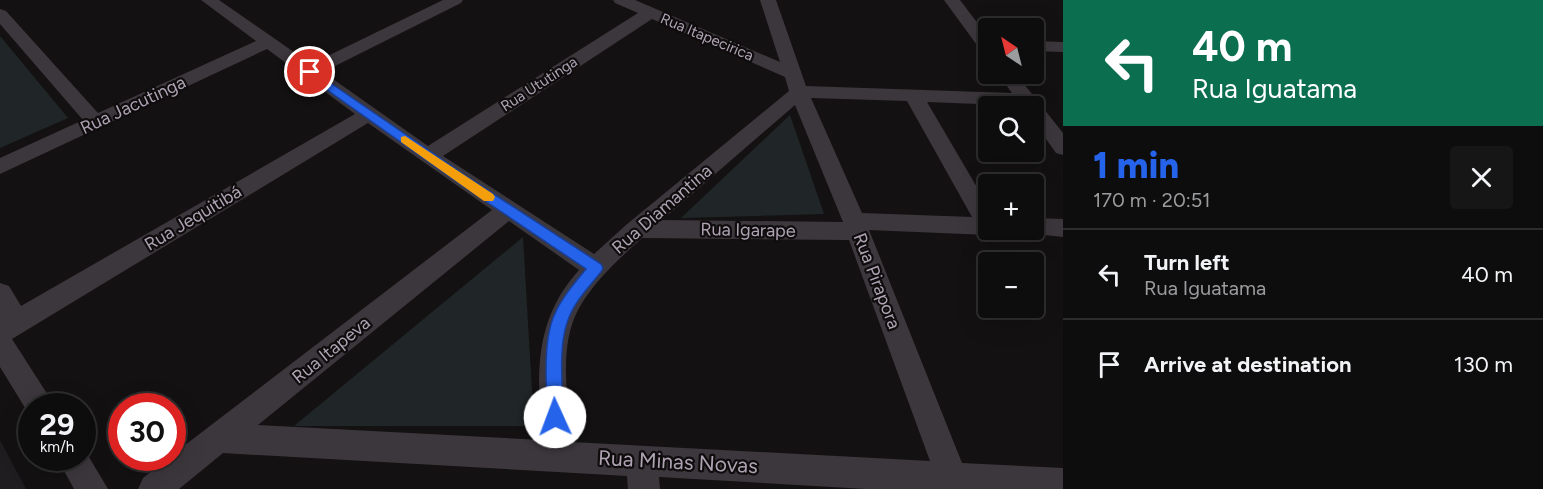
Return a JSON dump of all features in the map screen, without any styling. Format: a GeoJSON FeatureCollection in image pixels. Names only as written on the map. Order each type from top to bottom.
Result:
{"type":"FeatureCollection","features":[{"type":"Feature","properties":{"kind":"street"},"geometry":{"type":"LineString","coordinates":[[310,72],[455,0]]}},
{"type":"Feature","properties":{"kind":"street","name":"Rua Itapecirica"},"geometry":{"type":"LineString","coordinates":[[621,0],[796,83]]}},
{"type":"Feature","properties":{"kind":"street"},"geometry":{"type":"LineString","coordinates":[[768,0],[796,83],[978,101]]}},
{"type":"Feature","properties":{"kind":"street"},"geometry":{"type":"LineString","coordinates":[[952,0],[978,33]]}},
{"type":"Feature","properties":{"kind":"street"},"geometry":{"type":"LineString","coordinates":[[223,4],[266,43],[507,210],[596,268]]}},
{"type":"Feature","properties":{"kind":"street","name":"Rua Ututinga"},"geometry":{"type":"LineString","coordinates":[[428,156],[650,12]]}},
{"type":"Feature","properties":{"kind":"street"},"geometry":{"type":"LineString","coordinates":[[0,14],[95,122]]}},
{"type":"Feature","properties":{"kind":"street","name":"Rua Jacutinga"},"geometry":{"type":"LineString","coordinates":[[0,167],[266,43]]}},
{"type":"Feature","properties":{"kind":"street"},"geometry":{"type":"LineString","coordinates":[[1044,46],[1063,47]]}},
{"type":"Feature","properties":{"kind":"street","name":"Rua Pirapora"},"geometry":{"type":"LineString","coordinates":[[796,83],[856,226],[954,484]]}},
{"type":"Feature","properties":{"kind":"street","name":"Rua Diamantina"},"geometry":{"type":"LineString","coordinates":[[558,455],[554,398],[559,323],[573,296],[596,268],[796,83]]}},
{"type":"Feature","properties":{"kind":"street"},"geometry":{"type":"LineString","coordinates":[[913,95],[978,209]]}},
{"type":"Feature","properties":{"kind":"street","name":"Rua Jequitibá"},"geometry":{"type":"LineString","coordinates":[[6,332],[369,114]]}},
{"type":"Feature","properties":{"kind":"street"},"geometry":{"type":"LineString","coordinates":[[1044,123],[1063,148]]}},
{"type":"Feature","properties":{"kind":"street","name":"Rua Itapeva"},"geometry":{"type":"LineString","coordinates":[[154,489],[507,210]]}},
{"type":"Feature","properties":{"kind":"street","name":"Rua Igarape"},"geometry":{"type":"LineString","coordinates":[[638,229],[978,226]]}},
{"type":"Feature","properties":{"kind":"street"},"geometry":{"type":"LineString","coordinates":[[1044,227],[1063,228]]}},
{"type":"Feature","properties":{"kind":"street"},"geometry":{"type":"LineString","coordinates":[[0,294],[6,332],[34,393]]}},
{"type":"Feature","properties":{"kind":"street","name":"Rua Minas Novas"},"geometry":{"type":"LineString","coordinates":[[221,438],[558,455],[643,474],[954,484],[1063,484]]}},
{"type":"Feature","properties":{"kind":"street"},"geometry":{"type":"LineString","coordinates":[[80,471],[92,489]]}},
{"type":"Feature","properties":{"kind":"shaded area"},"geometry":{"type":"Polygon","coordinates":[[[0,36],[68,118],[0,148],[0,36]]]}},
{"type":"Feature","properties":{"kind":"shaded area"},"geometry":{"type":"Polygon","coordinates":[[[790,115],[824,214],[681,218],[790,115]]]}},
{"type":"Feature","properties":{"kind":"shaded area"},"geometry":{"type":"Polygon","coordinates":[[[523,237],[534,426],[294,426],[523,237]]]}},
{"type":"Feature","properties":{"kind":"shaded area"},"geometry":{"type":"Polygon","coordinates":[[[0,440],[26,489],[0,489],[0,440]]]}},
{"type":"Feature","properties":{"kind":"slow traffic"},"geometry":{"type":"LineString","coordinates":[[405,140],[488,197]]}},
{"type":"Feature","properties":{"kind":"route"},"geometry":{"type":"LineString","coordinates":[[310,72],[467,183],[596,268],[573,296],[559,323],[555,358],[555,417]]}}]}
